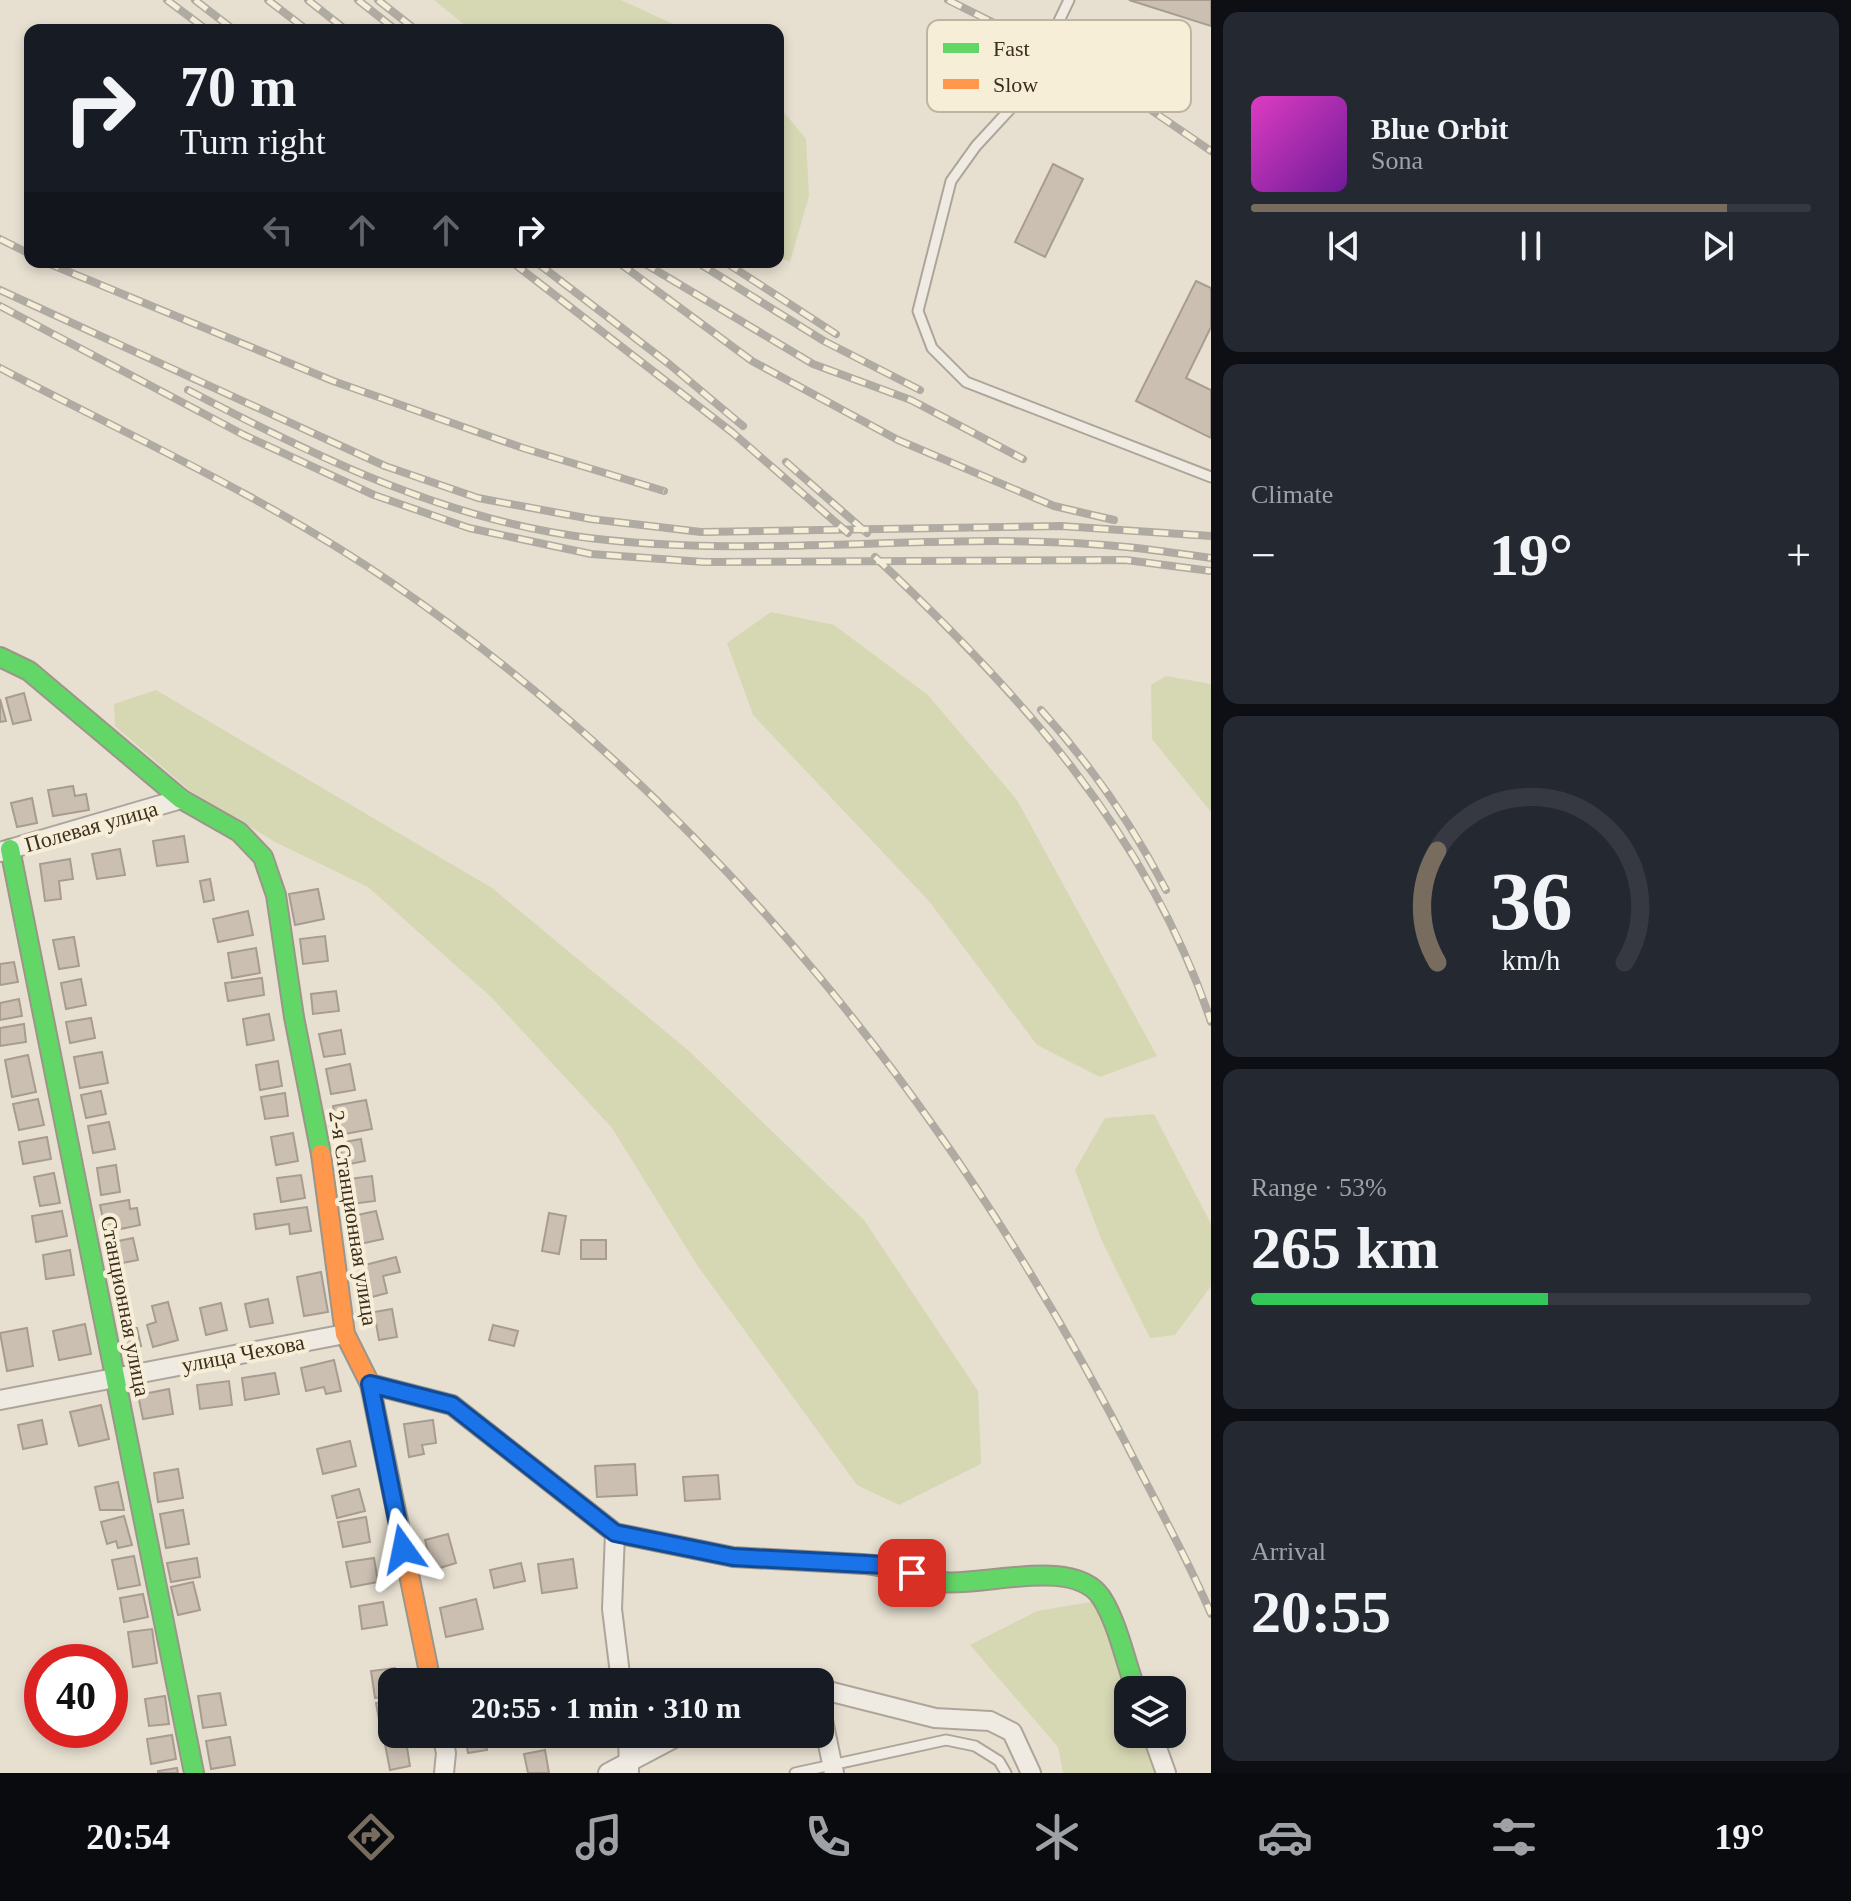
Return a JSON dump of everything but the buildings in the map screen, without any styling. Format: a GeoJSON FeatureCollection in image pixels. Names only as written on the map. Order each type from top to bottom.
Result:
{"type":"FeatureCollection","features":[{"type":"Feature","properties":{"kind":"street","name":"2-я Станционная улица"},"geometry":{"type":"LineString","coordinates":[[0,657],[29,671],[181,799],[239,832],[263,857],[276,895],[294,1017],[318,1128],[345,1334],[370,1384],[428,1668]]}},
{"type":"Feature","properties":{"kind":"street","name":"Полевая улица"},"geometry":{"type":"LineString","coordinates":[[5,850],[181,799]]}},
{"type":"Feature","properties":{"kind":"street","name":"Станционная улица"},"geometry":{"type":"LineString","coordinates":[[5,850],[116,1378],[194,1773]]}},
{"type":"Feature","properties":{"kind":"street","name":"улица Чехова"},"geometry":{"type":"LineString","coordinates":[[0,1400],[345,1334]]}},
{"type":"Feature","properties":{"kind":"street"},"geometry":{"type":"LineString","coordinates":[[370,1384],[452,1405],[615,1533],[733,1557],[884,1565],[941,1582],[1052,1575],[1092,1586],[1103,1600],[1131,1676]]}},
{"type":"Feature","properties":{"kind":"street"},"geometry":{"type":"LineString","coordinates":[[615,1533],[612,1609],[619,1668]]}},
{"type":"Feature","properties":{"kind":"street"},"geometry":{"type":"LineString","coordinates":[[834,1693],[935,1718],[990,1721],[1012,1732],[1031,1773]]}},
{"type":"Feature","properties":{"kind":"street"},"geometry":{"type":"LineString","coordinates":[[444,1773],[445,1748]]}},
{"type":"Feature","properties":{"kind":"street"},"geometry":{"type":"LineString","coordinates":[[608,1773],[630,1766],[659,1748]]}},
{"type":"Feature","properties":{"kind":"street"},"geometry":{"type":"LineString","coordinates":[[829,1748],[833,1769]]}},
{"type":"Feature","properties":{"kind":"street"},"geometry":{"type":"LineString","coordinates":[[1157,1748],[1166,1773]]}},
{"type":"Feature","properties":{"kind":"lane"},"geometry":{"type":"LineString","coordinates":[[1059,20],[1069,0]]}},
{"type":"Feature","properties":{"kind":"lane"},"geometry":{"type":"LineString","coordinates":[[1007,112],[976,146],[951,181],[918,311],[932,348],[966,382],[1211,477]]}},
{"type":"Feature","properties":{"kind":"lane"},"geometry":{"type":"LineString","coordinates":[[795,1773],[833,1769],[946,1740],[975,1746],[999,1761],[1006,1773]]}},
{"type":"Feature","properties":{"kind":"green space"},"geometry":{"type":"Polygon","coordinates":[[[434,0],[621,0],[673,24],[464,24],[434,0]]]}},
{"type":"Feature","properties":{"kind":"green space"},"geometry":{"type":"Polygon","coordinates":[[[784,112],[806,139],[809,196],[790,262],[784,260],[784,112]]]}},
{"type":"Feature","properties":{"kind":"green space"},"geometry":{"type":"Polygon","coordinates":[[[771,612],[834,625],[928,695],[1017,800],[1157,1056],[1100,1077],[1037,1045],[928,900],[753,715],[727,643],[771,612]]]}},
{"type":"Feature","properties":{"kind":"green space"},"geometry":{"type":"Polygon","coordinates":[[[1166,676],[1211,684],[1211,812],[1152,739],[1151,685],[1166,676]]]}},
{"type":"Feature","properties":{"kind":"green space"},"geometry":{"type":"Polygon","coordinates":[[[156,690],[492,888],[689,1051],[864,1220],[978,1391],[981,1464],[899,1505],[857,1485],[697,1265],[612,1128],[491,997],[368,887],[275,842],[189,790],[115,726],[114,704],[156,690]]]}},
{"type":"Feature","properties":{"kind":"green space"},"geometry":{"type":"Polygon","coordinates":[[[1154,1114],[1211,1224],[1211,1286],[1175,1335],[1150,1338],[1101,1239],[1075,1170],[1105,1118],[1154,1114]]]}},
{"type":"Feature","properties":{"kind":"green space"},"geometry":{"type":"Polygon","coordinates":[[[1103,1600],[1124,1676],[1114,1676],[1114,1748],[1157,1748],[1166,1773],[1063,1773],[1058,1747],[970,1645],[1037,1611],[1103,1600]]]}},
{"type":"Feature","properties":{"kind":"railway"},"geometry":{"type":"LineString","coordinates":[[167,0],[199,24]]}},
{"type":"Feature","properties":{"kind":"railway"},"geometry":{"type":"LineString","coordinates":[[195,0],[226,24]]}},
{"type":"Feature","properties":{"kind":"railway"},"geometry":{"type":"LineString","coordinates":[[268,0],[299,24]]}},
{"type":"Feature","properties":{"kind":"railway"},"geometry":{"type":"LineString","coordinates":[[308,0],[338,24]]}},
{"type":"Feature","properties":{"kind":"railway"},"geometry":{"type":"LineString","coordinates":[[358,0],[388,24]]}},
{"type":"Feature","properties":{"kind":"railway"},"geometry":{"type":"LineString","coordinates":[[378,0],[408,24]]}},
{"type":"Feature","properties":{"kind":"railway"},"geometry":{"type":"LineString","coordinates":[[948,0],[988,20]]}},
{"type":"Feature","properties":{"kind":"railway"},"geometry":{"type":"LineString","coordinates":[[1154,112],[1211,151]]}},
{"type":"Feature","properties":{"kind":"railway"},"geometry":{"type":"LineString","coordinates":[[0,239],[24,251]]}},
{"type":"Feature","properties":{"kind":"railway"},"geometry":{"type":"LineString","coordinates":[[60,268],[333,381],[523,448],[664,491]]}},
{"type":"Feature","properties":{"kind":"railway"},"geometry":{"type":"LineString","coordinates":[[520,268],[733,433],[848,533]]}},
{"type":"Feature","properties":{"kind":"railway"},"geometry":{"type":"LineString","coordinates":[[544,268],[669,364],[743,426]]}},
{"type":"Feature","properties":{"kind":"railway"},"geometry":{"type":"LineString","coordinates":[[626,268],[752,361],[898,440],[1054,506],[1114,520]]}},
{"type":"Feature","properties":{"kind":"railway"},"geometry":{"type":"LineString","coordinates":[[652,268],[813,364],[911,400],[1023,459]]}},
{"type":"Feature","properties":{"kind":"railway"},"geometry":{"type":"LineString","coordinates":[[707,268],[824,341],[920,390]]}},
{"type":"Feature","properties":{"kind":"railway"},"geometry":{"type":"LineString","coordinates":[[734,268],[836,334]]}},
{"type":"Feature","properties":{"kind":"railway"},"geometry":{"type":"LineString","coordinates":[[0,290],[385,466],[478,498],[591,519],[701,532],[1061,526],[1211,536]]}},
{"type":"Feature","properties":{"kind":"railway"},"geometry":{"type":"LineString","coordinates":[[0,306],[244,435],[374,495],[469,528],[591,554],[704,562],[1126,560],[1211,571]]}},
{"type":"Feature","properties":{"kind":"railway"},"geometry":{"type":"LineString","coordinates":[[0,368],[248,496],[392,583],[509,670],[619,765],[722,867],[818,976],[908,1090],[990,1210],[1066,1334],[1165,1518],[1211,1614]]}},
{"type":"Feature","properties":{"kind":"railway"},"geometry":{"type":"LineString","coordinates":[[188,390],[332,461],[432,501],[483,517],[589,538],[723,546],[1060,542],[1211,558]]}},
{"type":"Feature","properties":{"kind":"railway"},"geometry":{"type":"LineString","coordinates":[[786,462],[867,533]]}},
{"type":"Feature","properties":{"kind":"railway"},"geometry":{"type":"LineString","coordinates":[[875,557],[979,659],[1073,769],[1115,827],[1185,953],[1211,1022]]}},
{"type":"Feature","properties":{"kind":"railway"},"geometry":{"type":"LineString","coordinates":[[1041,710],[1110,796],[1166,890]]}},
{"type":"Feature","properties":{"kind":"traffic: fast"},"geometry":{"type":"LineString","coordinates":[[0,657],[29,671],[181,799],[239,832],[263,857],[276,895],[294,1017],[321,1154]]}},
{"type":"Feature","properties":{"kind":"traffic: fast"},"geometry":{"type":"LineString","coordinates":[[10,849],[194,1773]]}},
{"type":"Feature","properties":{"kind":"traffic: fast"},"geometry":{"type":"LineString","coordinates":[[863,1564],[941,1582],[1049,1576],[1070,1578],[1088,1585],[1101,1597],[1112,1618],[1132,1676]]}},
{"type":"Feature","properties":{"kind":"traffic: slow"},"geometry":{"type":"LineString","coordinates":[[321,1154],[345,1334],[370,1384],[428,1668]]}},
{"type":"Feature","properties":{"kind":"traffic: slow"},"geometry":{"type":"LineString","coordinates":[[370,1384],[452,1405],[615,1533],[733,1557],[863,1564]]}},
{"type":"Feature","properties":{"kind":"route"},"geometry":{"type":"LineString","coordinates":[[403,1549],[370,1384],[452,1405],[615,1533],[733,1557],[884,1565],[912,1573]]}}]}
